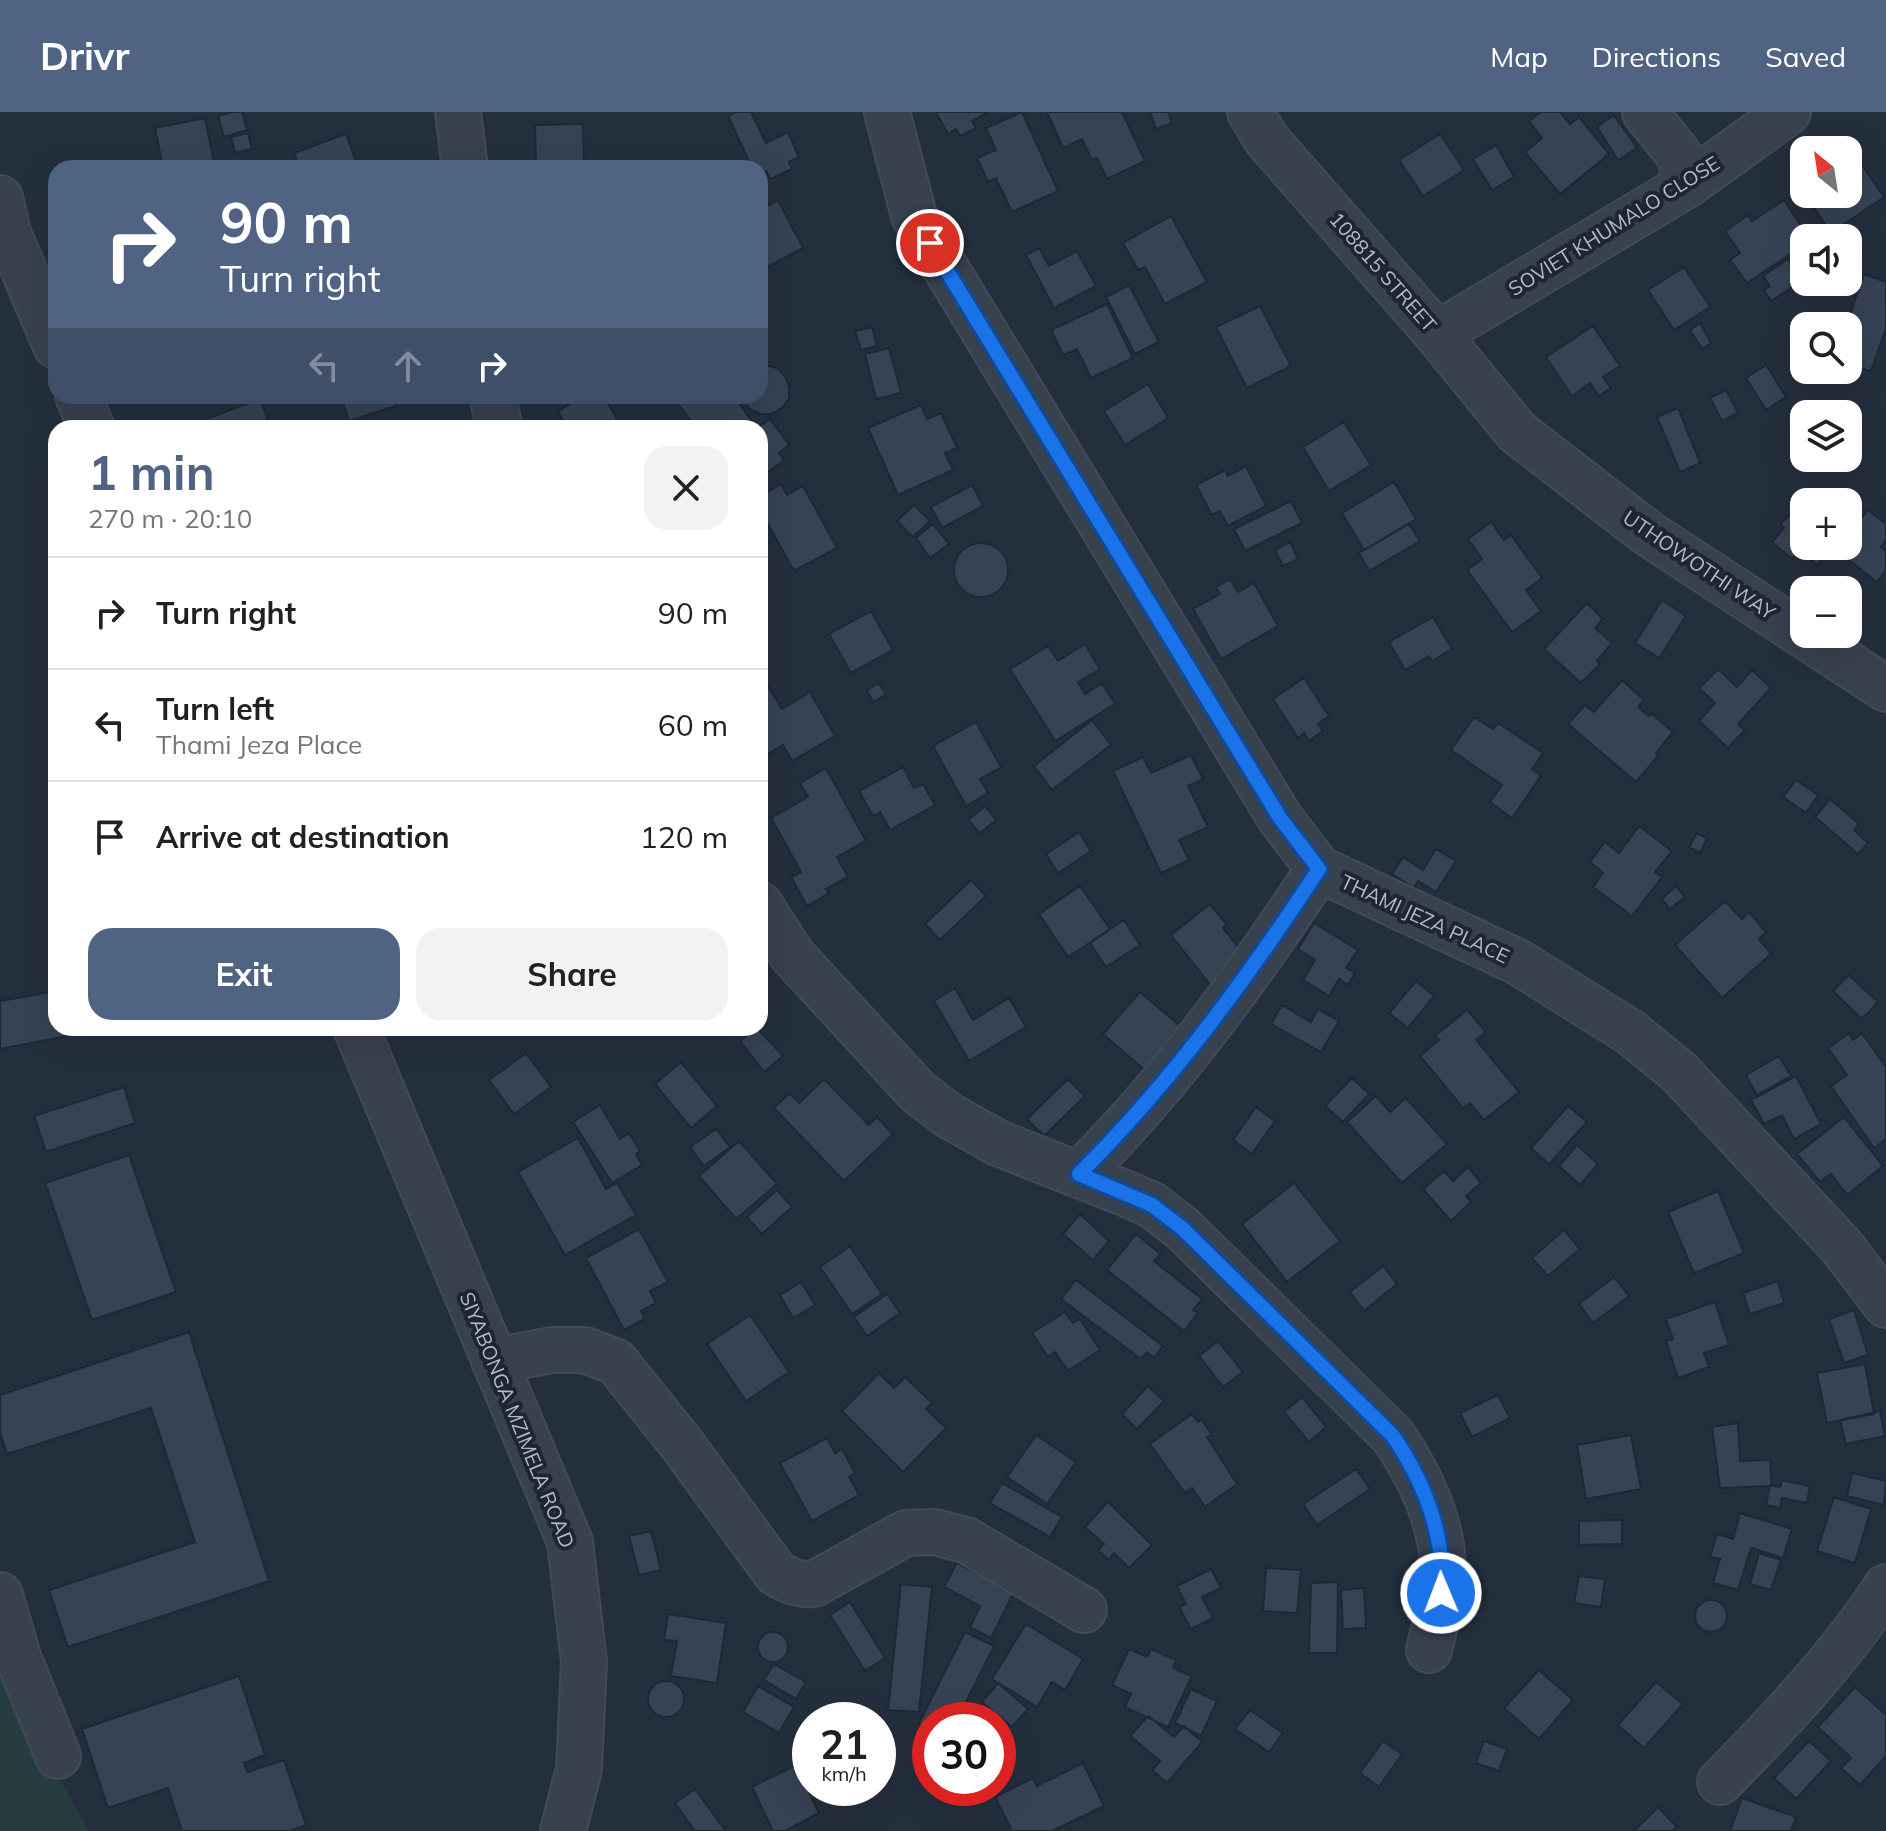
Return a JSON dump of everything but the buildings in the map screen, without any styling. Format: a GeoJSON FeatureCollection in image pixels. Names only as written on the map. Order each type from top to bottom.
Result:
{"type":"FeatureCollection","features":[{"type":"Feature","properties":{"kind":"street"},"geometry":{"type":"LineString","coordinates":[[458,112],[464,160]]}},
{"type":"Feature","properties":{"kind":"street","name":"THAMI JEZA PLACE"},"geometry":{"type":"LineString","coordinates":[[887,112],[914,216],[1272,805],[1319,869],[1518,962],[1652,1049],[1680,1073],[1842,1247],[1886,1305]]}},
{"type":"Feature","properties":{"kind":"street","name":"108815 STREET"},"geometry":{"type":"LineString","coordinates":[[1250,112],[1267,140],[1437,334],[1517,432]]}},
{"type":"Feature","properties":{"kind":"street"},"geometry":{"type":"LineString","coordinates":[[1645,112],[1679,155],[1687,185]]}},
{"type":"Feature","properties":{"kind":"street","name":"SOVIET KHUMALO CLOSE"},"geometry":{"type":"LineString","coordinates":[[1437,334],[1687,185],[1788,112]]}},
{"type":"Feature","properties":{"kind":"street"},"geometry":{"type":"LineString","coordinates":[[0,198],[8,233],[48,327]]}},
{"type":"Feature","properties":{"kind":"street","name":"UTHOWOTHI WAY"},"geometry":{"type":"LineString","coordinates":[[1517,432],[1649,534],[1886,689]]}},
{"type":"Feature","properties":{"kind":"street"},"geometry":{"type":"LineString","coordinates":[[1079,1174],[1130,1124],[1256,964],[1319,869]]}},
{"type":"Feature","properties":{"kind":"street"},"geometry":{"type":"LineString","coordinates":[[768,918],[792,955],[918,1092],[948,1115],[998,1143],[1152,1205],[1183,1229],[1393,1436],[1408,1458],[1436,1524],[1443,1568],[1429,1650]]}},
{"type":"Feature","properties":{"kind":"street","name":"SIYABONGA MZIMELA ROAD"},"geometry":{"type":"LineString","coordinates":[[359,1036],[570,1542],[584,1662],[579,1769],[563,1831]]}},
{"type":"Feature","properties":{"kind":"street"},"geometry":{"type":"LineString","coordinates":[[494,1361],[552,1350],[585,1350],[616,1362],[681,1443],[776,1573],[789,1581],[801,1585],[814,1584],[906,1533],[935,1532],[966,1540],[1084,1610]]}},
{"type":"Feature","properties":{"kind":"street"},"geometry":{"type":"LineString","coordinates":[[0,1595],[18,1657],[58,1756]]}},
{"type":"Feature","properties":{"kind":"street"},"geometry":{"type":"LineString","coordinates":[[1720,1782],[1790,1711],[1876,1602]]}},
{"type":"Feature","properties":{"kind":"green space"},"geometry":{"type":"Polygon","coordinates":[[[0,1673],[89,1831],[0,1831],[0,1673]]]}},
{"type":"Feature","properties":{"kind":"route"},"geometry":{"type":"LineString","coordinates":[[930,243],[1280,818],[1319,869],[1256,964],[1130,1124],[1079,1174],[1152,1205],[1183,1229],[1393,1436],[1408,1458],[1436,1524],[1443,1568],[1441,1593]]}}]}
